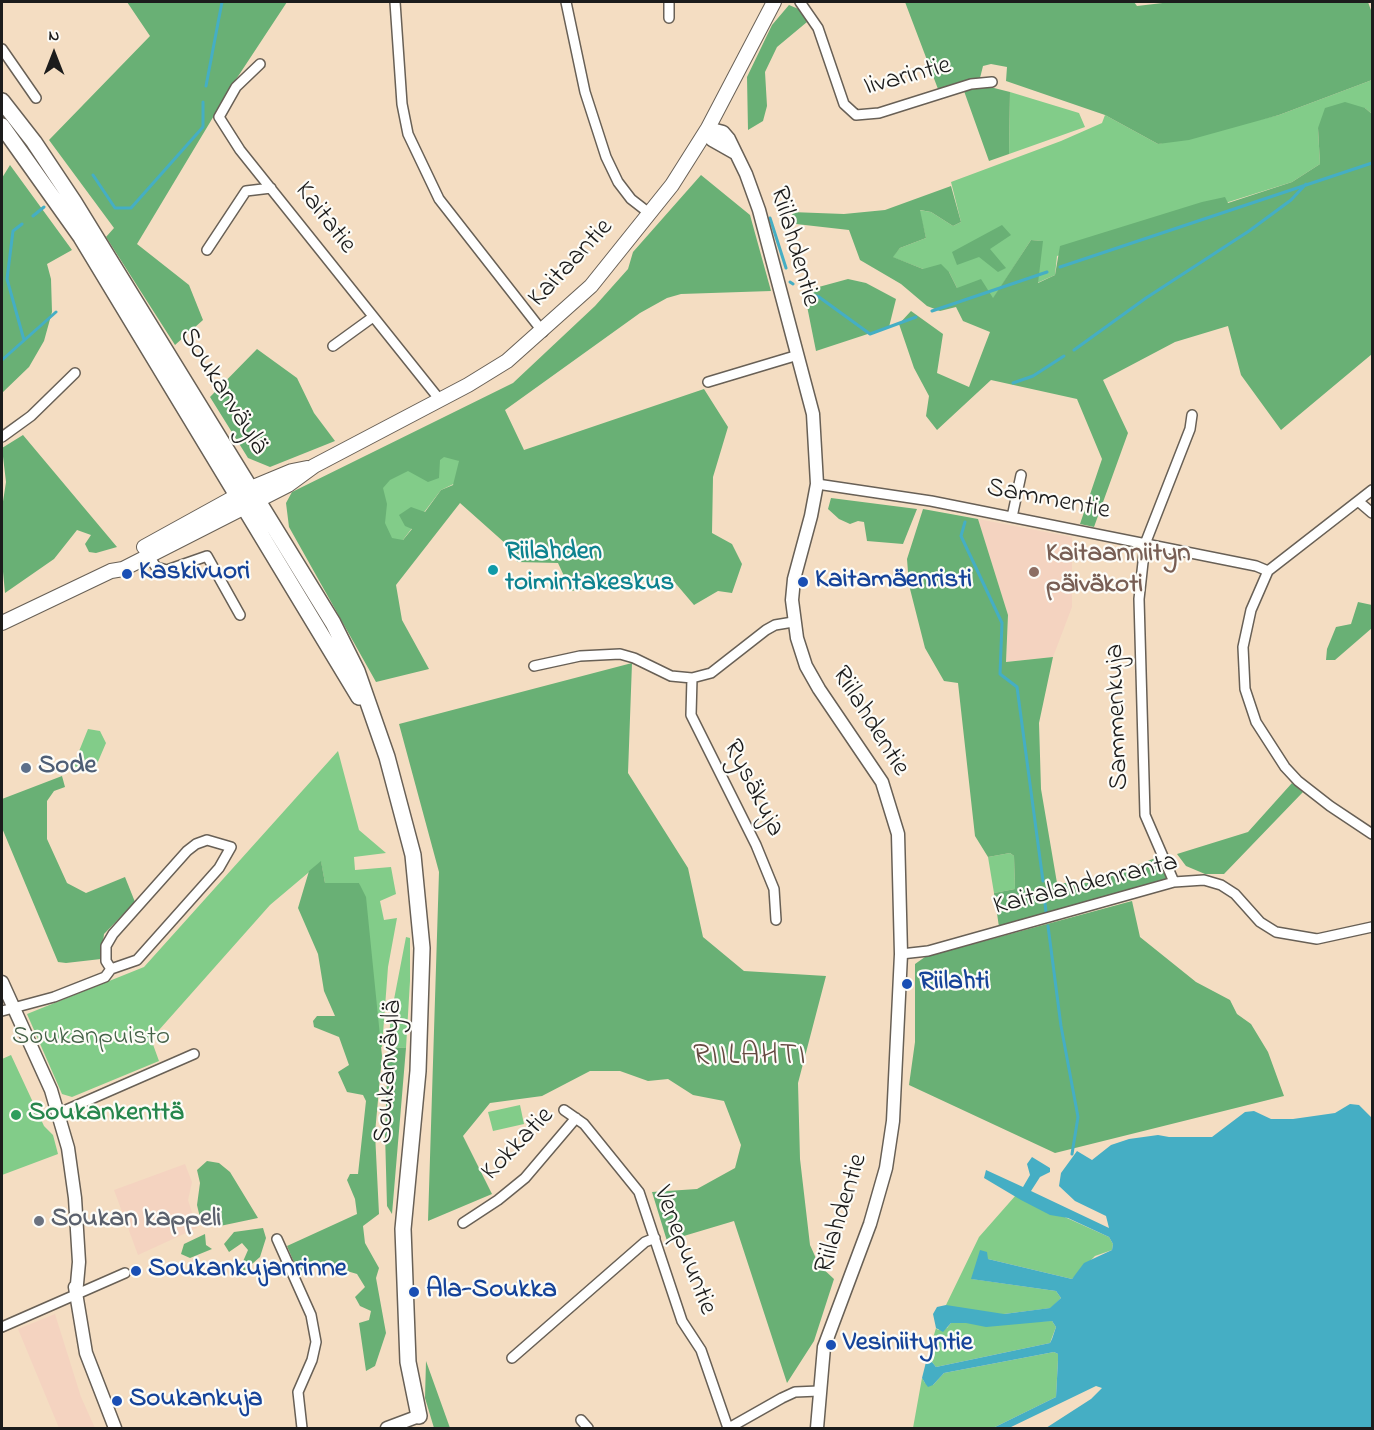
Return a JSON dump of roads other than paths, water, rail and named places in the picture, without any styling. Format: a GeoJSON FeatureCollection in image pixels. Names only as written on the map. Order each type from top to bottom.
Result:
{"type":"FeatureCollection","features":[{"type":"Feature","properties":{"kind":"main road","name":"Kaitaantie"},"geometry":{"type":"LineString","coordinates":[[2,623],[111,571],[120,561],[146,551],[248,498],[288,485],[314,466],[440,400],[507,361],[543,332],[591,286],[672,185],[708,128],[774,2]]}},
{"type":"Feature","properties":{"kind":"main road","name":"Soukanväylä"},"geometry":{"type":"LineString","coordinates":[[2,101],[34,142],[74,202],[248,498]]}},
{"type":"Feature","properties":{"kind":"main road","name":"Soukanväylä"},"geometry":{"type":"LineString","coordinates":[[2,126],[81,237],[248,498],[333,623],[357,671],[405,817],[419,910],[421,1018],[403,1229],[408,1362],[421,1422]]}},
{"type":"Feature","properties":{"kind":"street"},"geometry":{"type":"LineString","coordinates":[[395,2],[408,134],[439,199],[543,332]]}},
{"type":"Feature","properties":{"kind":"street"},"geometry":{"type":"LineString","coordinates":[[566,2],[585,93],[606,157],[618,182],[631,199],[649,213]]}},
{"type":"Feature","properties":{"kind":"street"},"geometry":{"type":"LineString","coordinates":[[669,2],[669,18]]}},
{"type":"Feature","properties":{"kind":"street","name":"Iivarintie"},"geometry":{"type":"LineString","coordinates":[[800,2],[823,39],[843,104],[856,115],[879,113],[971,84],[992,82]]}},
{"type":"Feature","properties":{"kind":"street"},"geometry":{"type":"LineString","coordinates":[[2,49],[36,98]]}},
{"type":"Feature","properties":{"kind":"street","name":"Kaitatie"},"geometry":{"type":"LineString","coordinates":[[260,63],[236,87],[219,117],[240,150],[440,400]]}},
{"type":"Feature","properties":{"kind":"street","name":"Riilahdentie"},"geometry":{"type":"LineString","coordinates":[[708,128],[712,140],[735,153],[747,174],[759,210],[813,414],[817,484],[812,516],[794,579],[794,622],[806,666],[882,782],[898,834],[901,954],[893,1121],[886,1168],[870,1224],[824,1347],[817,1428]]}},
{"type":"Feature","properties":{"kind":"street"},"geometry":{"type":"LineString","coordinates":[[207,250],[246,191],[271,188]]}},
{"type":"Feature","properties":{"kind":"street"},"geometry":{"type":"LineString","coordinates":[[333,346],[373,317]]}},
{"type":"Feature","properties":{"kind":"street"},"geometry":{"type":"LineString","coordinates":[[708,382],[798,355]]}},
{"type":"Feature","properties":{"kind":"street"},"geometry":{"type":"LineString","coordinates":[[2,437],[31,416],[75,373]]}},
{"type":"Feature","properties":{"kind":"street","name":"Sammenkuja"},"geometry":{"type":"LineString","coordinates":[[1174,882],[1145,815],[1139,617],[1145,544],[1190,429],[1192,415]]}},
{"type":"Feature","properties":{"kind":"street"},"geometry":{"type":"LineString","coordinates":[[1012,517],[1021,475]]}},
{"type":"Feature","properties":{"kind":"street","name":"Sammentie"},"geometry":{"type":"LineString","coordinates":[[817,484],[885,493],[1012,517],[1256,566],[1268,571]]}},
{"type":"Feature","properties":{"kind":"street"},"geometry":{"type":"LineString","coordinates":[[1372,490],[1268,571],[1251,610],[1243,646],[1245,689],[1256,722],[1293,777],[1330,806],[1372,834]]}},
{"type":"Feature","properties":{"kind":"street"},"geometry":{"type":"LineString","coordinates":[[1358,501],[1372,513]]}},
{"type":"Feature","properties":{"kind":"street"},"geometry":{"type":"LineString","coordinates":[[146,551],[156,567],[167,570],[207,556],[240,615]]}},
{"type":"Feature","properties":{"kind":"street"},"geometry":{"type":"LineString","coordinates":[[534,666],[580,656],[620,654],[634,658],[670,676],[692,678],[711,673],[766,630],[794,622]]}},
{"type":"Feature","properties":{"kind":"street","name":"Rysäkuja"},"geometry":{"type":"LineString","coordinates":[[692,678],[691,715],[756,845],[774,889],[776,920]]}},
{"type":"Feature","properties":{"kind":"street"},"geometry":{"type":"LineString","coordinates":[[7,1009],[54,997],[105,977],[111,969],[137,960],[219,868],[231,847],[207,840],[186,851],[113,934],[106,946],[106,961],[111,969]]}},
{"type":"Feature","properties":{"kind":"street","name":"Kaitalahdenranta"},"geometry":{"type":"LineString","coordinates":[[901,954],[928,951],[1174,882],[1204,880],[1221,885],[1235,894],[1266,927],[1293,937],[1332,938],[1372,927]]}},
{"type":"Feature","properties":{"kind":"street"},"geometry":{"type":"LineString","coordinates":[[2,982],[7,1009],[33,1046],[58,1113],[73,1177],[79,1262],[76,1295],[86,1353],[115,1428]]}},
{"type":"Feature","properties":{"kind":"street"},"geometry":{"type":"LineString","coordinates":[[58,1113],[194,1054]]}},
{"type":"Feature","properties":{"kind":"street","name":"Venepuuntie"},"geometry":{"type":"LineString","coordinates":[[564,1110],[576,1118],[639,1192],[682,1321],[701,1350],[728,1428]]}},
{"type":"Feature","properties":{"kind":"street","name":"Kokkatie"},"geometry":{"type":"LineString","coordinates":[[463,1223],[498,1200],[525,1178],[576,1118]]}},
{"type":"Feature","properties":{"kind":"street"},"geometry":{"type":"LineString","coordinates":[[512,1358],[645,1242],[655,1238]]}},
{"type":"Feature","properties":{"kind":"street"},"geometry":{"type":"LineString","coordinates":[[277,1239],[311,1315],[316,1342],[312,1360],[298,1392],[302,1428]]}},
{"type":"Feature","properties":{"kind":"street"},"geometry":{"type":"LineString","coordinates":[[2,1327],[125,1273]]}},
{"type":"Feature","properties":{"kind":"street"},"geometry":{"type":"LineString","coordinates":[[728,1428],[795,1392],[819,1391]]}},
{"type":"Feature","properties":{"kind":"street"},"geometry":{"type":"LineString","coordinates":[[581,1420],[588,1428]]}},
{"type":"Feature","properties":{"kind":"street"},"geometry":{"type":"LineString","coordinates":[[387,1428],[421,1422]]}},
{"type":"Feature","properties":{"kind":"water"},"geometry":{"type":"Polygon","coordinates":[[[1350,1104],[1359,1105],[1372,1118],[1372,1428],[1046,1428],[1091,1399],[1102,1388],[1096,1386],[1009,1428],[993,1428],[1056,1397],[1058,1354],[1054,1352],[944,1373],[933,1385],[928,1387],[925,1383],[922,1378],[926,1362],[932,1362],[936,1367],[1050,1343],[1052,1339],[1056,1327],[1052,1321],[986,1327],[951,1323],[943,1332],[936,1328],[933,1314],[937,1307],[946,1305],[1004,1314],[1050,1308],[1061,1298],[1056,1291],[971,1279],[980,1250],[987,1252],[988,1259],[1072,1279],[1084,1263],[1112,1250],[1113,1244],[1109,1237],[1068,1218],[1050,1215],[1021,1200],[984,1178],[986,1170],[1023,1187],[1030,1175],[1027,1164],[1032,1157],[1050,1168],[1050,1172],[1040,1177],[1031,1191],[1109,1228],[1106,1216],[1075,1201],[1059,1186],[1061,1173],[1077,1151],[1092,1160],[1111,1145],[1129,1139],[1158,1135],[1212,1137],[1245,1112],[1254,1111],[1271,1119],[1293,1119],[1335,1113],[1350,1104]]]}},
{"type":"Feature","properties":{"kind":"waterway"},"geometry":{"type":"LineString","coordinates":[[206,86],[222,2]]}},
{"type":"Feature","properties":{"kind":"waterway"},"geometry":{"type":"LineString","coordinates":[[93,175],[115,208],[131,208],[203,127],[203,102]]}},
{"type":"Feature","properties":{"kind":"waterway"},"geometry":{"type":"LineString","coordinates":[[1060,267],[1372,163]]}},
{"type":"Feature","properties":{"kind":"waterway"},"geometry":{"type":"LineString","coordinates":[[1074,350],[1146,298],[1249,231],[1291,200],[1306,184]]}},
{"type":"Feature","properties":{"kind":"waterway"},"geometry":{"type":"LineString","coordinates":[[33,216],[44,207]]}},
{"type":"Feature","properties":{"kind":"waterway"},"geometry":{"type":"LineString","coordinates":[[770,218],[786,268]]}},
{"type":"Feature","properties":{"kind":"waterway"},"geometry":{"type":"LineString","coordinates":[[22,224],[13,231],[7,279],[24,340]]}},
{"type":"Feature","properties":{"kind":"waterway"},"geometry":{"type":"LineString","coordinates":[[932,311],[1047,272]]}},
{"type":"Feature","properties":{"kind":"waterway"},"geometry":{"type":"LineString","coordinates":[[804,292],[819,297],[870,334],[916,317]]}},
{"type":"Feature","properties":{"kind":"waterway"},"geometry":{"type":"LineString","coordinates":[[2,360],[56,312]]}},
{"type":"Feature","properties":{"kind":"waterway"},"geometry":{"type":"LineString","coordinates":[[1013,383],[1033,376],[1064,356]]}},
{"type":"Feature","properties":{"kind":"waterway"},"geometry":{"type":"LineString","coordinates":[[965,522],[961,536],[1002,623],[1000,674],[1017,687],[1043,881]]}},
{"type":"Feature","properties":{"kind":"waterway"},"geometry":{"type":"LineString","coordinates":[[1044,895],[1046,912]]}},
{"type":"Feature","properties":{"kind":"waterway"},"geometry":{"type":"LineString","coordinates":[[1048,926],[1061,1026],[1078,1117],[1072,1154]]}},
{"type":"Feature","properties":{"kind":"place","name":"Riilahden toimintakeskus"},"geometry":{"type":"Point","coordinates":[493,570]}},
{"type":"Feature","properties":{"kind":"place","name":"Kaitaanniityn päiväkoti"},"geometry":{"type":"Point","coordinates":[1034,572]}},
{"type":"Feature","properties":{"kind":"place","name":"Kaskivuori"},"geometry":{"type":"Point","coordinates":[127,574]}},
{"type":"Feature","properties":{"kind":"place","name":"Kaitamäenristi"},"geometry":{"type":"Point","coordinates":[803,582]}},
{"type":"Feature","properties":{"kind":"place","name":"Sode"},"geometry":{"type":"Point","coordinates":[26,768]}},
{"type":"Feature","properties":{"kind":"place","name":"Riilahti"},"geometry":{"type":"Point","coordinates":[907,984]}},
{"type":"Feature","properties":{"kind":"place","name":"Soukankenttä"},"geometry":{"type":"Point","coordinates":[16,1115]}},
{"type":"Feature","properties":{"kind":"place","name":"Soukan kappeli"},"geometry":{"type":"Point","coordinates":[39,1221]}},
{"type":"Feature","properties":{"kind":"place","name":"Soukankujanrinne"},"geometry":{"type":"Point","coordinates":[136,1271]}},
{"type":"Feature","properties":{"kind":"place","name":"Ala-Soukka"},"geometry":{"type":"Point","coordinates":[414,1292]}},
{"type":"Feature","properties":{"kind":"place","name":"Vesiniityntie"},"geometry":{"type":"Point","coordinates":[831,1345]}},
{"type":"Feature","properties":{"kind":"place","name":"Soukankuja"},"geometry":{"type":"Point","coordinates":[117,1401]}},
{"type":"Feature","properties":{"kind":"district","name":"RIILAHTI"},"geometry":{"type":"Point","coordinates":[750,1058]}},
{"type":"Feature","properties":{"kind":"park label","name":"Soukanpuisto"},"geometry":{"type":"Point","coordinates":[91,1039]}}]}
